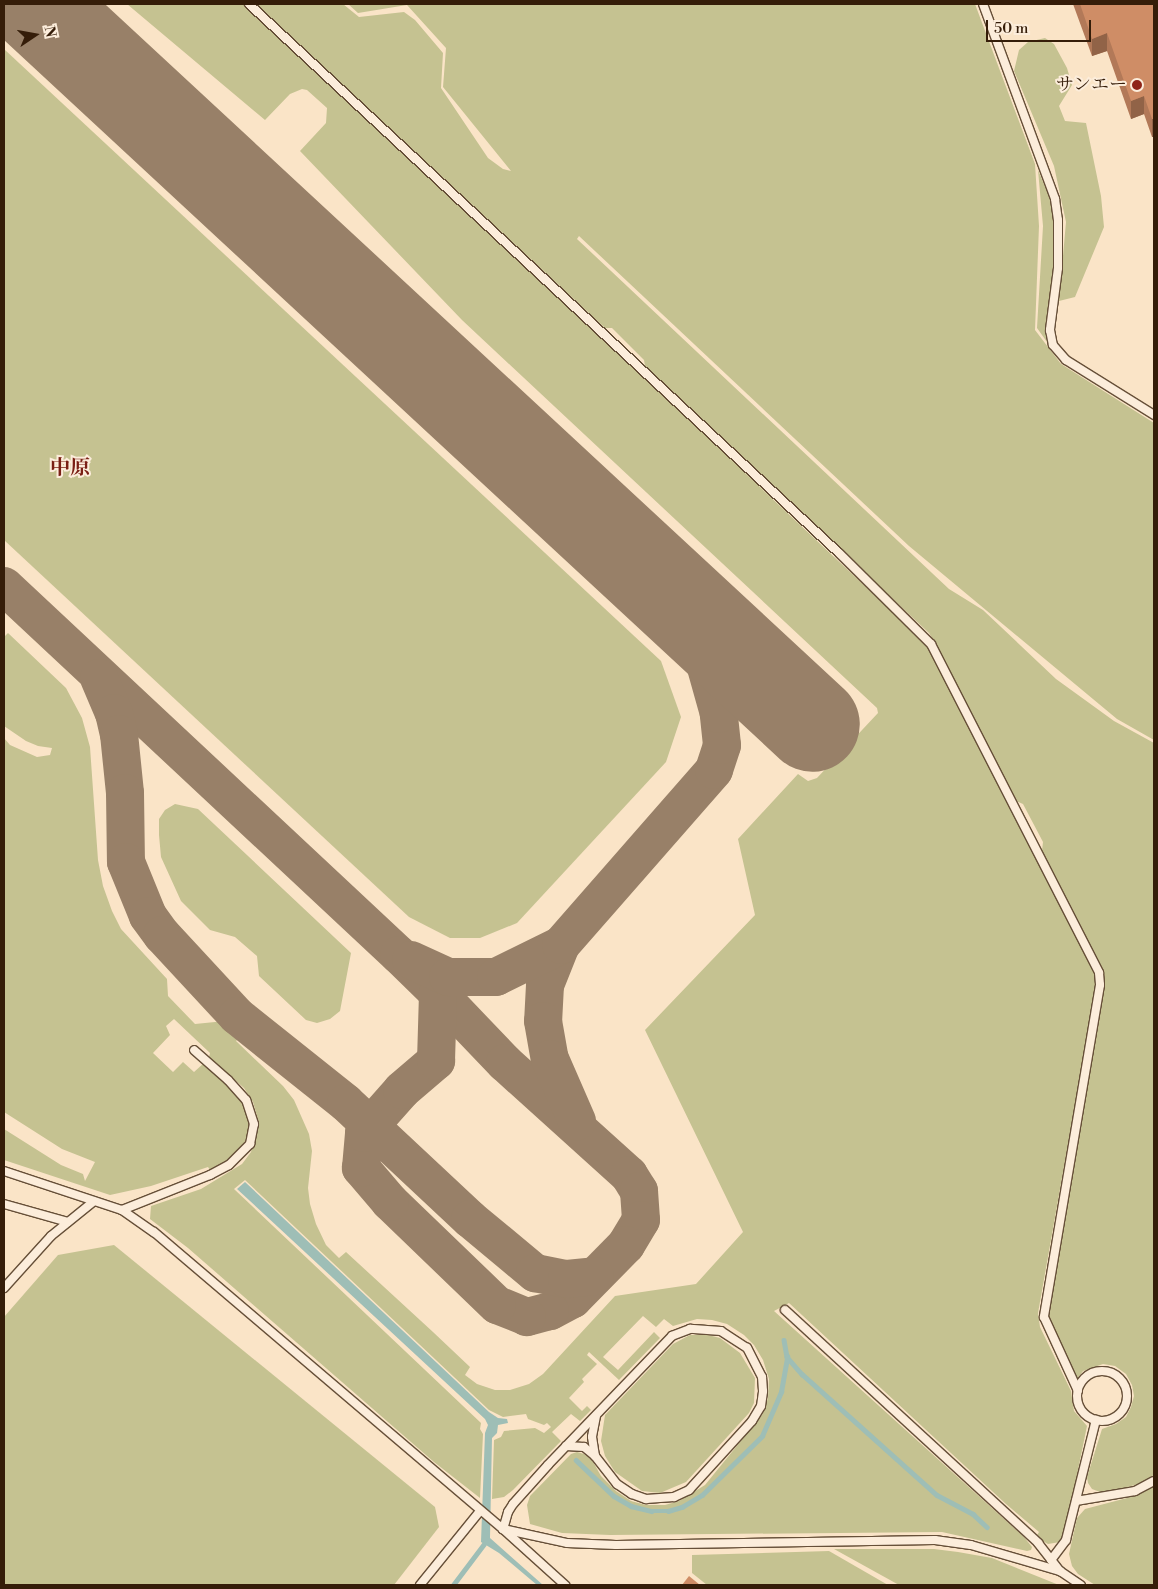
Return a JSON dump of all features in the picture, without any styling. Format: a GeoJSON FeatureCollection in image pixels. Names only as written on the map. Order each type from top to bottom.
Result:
{"type":"FeatureCollection","features":[{"type":"Feature","properties":{"kind":"lane"},"geometry":{"type":"LineString","coordinates":[[249,4],[840,554],[932,644],[1099,973],[1100,985],[1044,1317],[1078,1391],[1079,1407],[1084,1414],[1096,1420],[1108,1421],[1122,1412],[1128,1396],[1122,1380],[1108,1371],[1100,1371],[1086,1377],[1078,1391]]}},
{"type":"Feature","properties":{"kind":"lane"},"geometry":{"type":"LineString","coordinates":[[983,4],[1055,199],[1058,220],[1058,268],[1050,330],[1053,345],[1066,360],[1154,415]]}},
{"type":"Feature","properties":{"kind":"lane"},"geometry":{"type":"LineString","coordinates":[[122,1210],[229,1165],[250,1144],[254,1124],[246,1100],[228,1080],[194,1050]]}},
{"type":"Feature","properties":{"kind":"lane"},"geometry":{"type":"LineString","coordinates":[[4,1171],[122,1210],[178,1250],[480,1511],[494,1521],[565,1585]]}},
{"type":"Feature","properties":{"kind":"lane"},"geometry":{"type":"LineString","coordinates":[[4,1288],[51,1236],[94,1200]]}},
{"type":"Feature","properties":{"kind":"lane"},"geometry":{"type":"LineString","coordinates":[[4,1204],[68,1222]]}},
{"type":"Feature","properties":{"kind":"lane"},"geometry":{"type":"LineString","coordinates":[[785,1310],[1034,1540],[1060,1571]]}},
{"type":"Feature","properties":{"kind":"lane"},"geometry":{"type":"LineString","coordinates":[[503,1529],[508,1512],[513,1504],[566,1446],[672,1336],[690,1329],[721,1331],[747,1348],[762,1377],[761,1406],[752,1421],[689,1490],[674,1497],[646,1499],[632,1494],[617,1484],[595,1456],[584,1447],[566,1446]]}},
{"type":"Feature","properties":{"kind":"lane"},"geometry":{"type":"LineString","coordinates":[[595,1456],[592,1437],[596,1416]]}},
{"type":"Feature","properties":{"kind":"lane"},"geometry":{"type":"LineString","coordinates":[[1052,1560],[1066,1540],[1096,1420]]}},
{"type":"Feature","properties":{"kind":"lane"},"geometry":{"type":"LineString","coordinates":[[1076,1501],[1135,1491],[1154,1481]]}},
{"type":"Feature","properties":{"kind":"lane"},"geometry":{"type":"LineString","coordinates":[[420,1585],[480,1511]]}},
{"type":"Feature","properties":{"kind":"lane"},"geometry":{"type":"LineString","coordinates":[[503,1529],[567,1543],[616,1545],[936,1540],[971,1545],[1060,1571],[1081,1585]]}},
{"type":"Feature","properties":{"kind":"shaded area"},"geometry":{"type":"Polygon","coordinates":[[[127,4],[245,4],[708,438],[921,639],[930,650],[1095,974],[1095,992],[1038,1313],[1040,1327],[1071,1391],[1074,1411],[1087,1426],[1065,1533],[1060,1542],[1048,1544],[1036,1537],[1039,1532],[1006,1504],[789,1303],[774,1311],[1024,1537],[1032,1547],[1031,1550],[1027,1551],[942,1532],[610,1535],[562,1533],[530,1524],[527,1505],[530,1496],[571,1454],[577,1452],[584,1454],[592,1460],[601,1476],[616,1491],[631,1501],[646,1505],[665,1505],[679,1501],[705,1485],[762,1415],[768,1398],[769,1379],[763,1360],[754,1345],[744,1335],[727,1324],[712,1320],[697,1319],[673,1326],[664,1319],[656,1327],[643,1316],[603,1357],[618,1370],[654,1332],[660,1338],[619,1380],[589,1352],[587,1355],[597,1364],[582,1379],[584,1382],[569,1398],[582,1411],[587,1406],[591,1410],[580,1421],[571,1414],[552,1432],[561,1441],[513,1490],[504,1497],[492,1499],[494,1440],[501,1437],[504,1431],[535,1428],[544,1433],[551,1427],[547,1423],[544,1425],[528,1419],[526,1414],[503,1417],[489,1410],[245,1180],[234,1189],[481,1423],[480,1429],[483,1434],[480,1498],[434,1462],[188,1248],[150,1219],[151,1206],[201,1189],[242,1164],[251,1152],[259,1123],[253,1102],[244,1088],[209,1057],[210,1053],[174,1019],[166,1026],[170,1035],[153,1053],[173,1072],[183,1062],[194,1072],[204,1063],[244,1101],[250,1116],[251,1126],[241,1149],[224,1166],[210,1170],[208,1167],[151,1186],[110,1195],[4,1160],[4,1129],[61,1165],[83,1174],[85,1181],[95,1162],[62,1149],[4,1112],[4,738],[10,745],[37,757],[50,755],[52,748],[38,746],[26,741],[4,726],[4,637],[8,633],[66,688],[82,718],[90,747],[98,860],[103,886],[121,929],[167,979],[168,996],[195,1024],[225,1021],[241,1036],[236,1041],[283,1086],[294,1100],[309,1134],[312,1151],[308,1188],[310,1204],[316,1224],[326,1245],[339,1258],[346,1252],[433,1332],[470,1367],[465,1375],[477,1384],[495,1390],[510,1390],[529,1384],[543,1374],[615,1296],[696,1284],[743,1232],[645,1030],[755,915],[738,839],[798,774],[808,781],[817,778],[878,713],[877,708],[462,320],[300,151],[326,123],[327,108],[307,90],[302,89],[290,94],[265,120],[127,4]]]}},
{"type":"Feature","properties":{"kind":"shaded area"},"geometry":{"type":"Polygon","coordinates":[[[256,4],[343,4],[359,17],[404,12],[415,20],[443,53],[441,88],[488,158],[503,169],[511,171],[443,87],[446,48],[407,5],[358,13],[348,4],[975,4],[1035,164],[1039,226],[1035,330],[1061,364],[1154,423],[1154,740],[1117,719],[909,546],[579,236],[577,239],[949,589],[983,610],[1056,679],[1114,721],[1154,743],[1154,1475],[1138,1484],[1114,1491],[1100,1492],[1092,1489],[1088,1483],[1087,1477],[1102,1429],[1116,1424],[1126,1417],[1134,1396],[1132,1385],[1126,1374],[1115,1366],[1103,1364],[1083,1371],[1076,1380],[1046,1313],[1103,973],[1042,851],[1043,842],[1023,804],[1016,801],[934,641],[929,633],[645,366],[644,360],[612,328],[605,328],[256,4]]]}},
{"type":"Feature","properties":{"kind":"shaded area"},"geometry":{"type":"Polygon","coordinates":[[[1045,38],[1054,44],[1067,68],[1072,85],[1059,106],[1065,121],[1086,123],[1101,196],[1104,227],[1075,297],[1059,301],[1066,222],[1054,166],[1014,71],[1019,50],[1028,42],[1045,38]]]}},
{"type":"Feature","properties":{"kind":"shaded area"},"geometry":{"type":"Polygon","coordinates":[[[4,49],[661,661],[681,717],[666,762],[517,923],[480,938],[450,938],[409,917],[4,540],[4,49]]]}},
{"type":"Feature","properties":{"kind":"shaded area"},"geometry":{"type":"Polygon","coordinates":[[[1038,170],[1049,196],[1054,218],[1054,265],[1046,322],[1047,342],[1037,328],[1043,226],[1038,170]]]}},
{"type":"Feature","properties":{"kind":"shaded area"},"geometry":{"type":"Polygon","coordinates":[[[175,804],[198,809],[351,953],[340,1011],[330,1019],[317,1023],[306,1020],[259,976],[257,956],[235,937],[210,930],[181,901],[161,857],[159,835],[159,819],[165,810],[175,804]]]}},
{"type":"Feature","properties":{"kind":"shaded area"},"geometry":{"type":"Polygon","coordinates":[[[114,1245],[435,1507],[439,1527],[394,1585],[4,1585],[4,1317],[58,1255],[114,1245]]]}},
{"type":"Feature","properties":{"kind":"shaded area"},"geometry":{"type":"Polygon","coordinates":[[[690,1335],[708,1335],[720,1338],[740,1353],[755,1378],[754,1403],[749,1413],[686,1482],[660,1493],[642,1491],[615,1472],[605,1456],[601,1441],[605,1415],[673,1344],[690,1335]]]}},
{"type":"Feature","properties":{"kind":"shaded area"},"geometry":{"type":"Polygon","coordinates":[[[1154,1486],[1154,1585],[1095,1585],[1078,1574],[1072,1566],[1069,1554],[1077,1518],[1085,1509],[1127,1498],[1154,1486]]]}},
{"type":"Feature","properties":{"kind":"shaded area"},"geometry":{"type":"Polygon","coordinates":[[[834,1549],[934,1549],[958,1552],[992,1558],[1059,1585],[899,1585],[834,1549]]]}},
{"type":"Feature","properties":{"kind":"shaded area"},"geometry":{"type":"Polygon","coordinates":[[[829,1551],[888,1585],[707,1585],[692,1573],[692,1555],[829,1551]]]}},
{"type":"Feature","properties":{"kind":"water"},"geometry":{"type":"Polygon","coordinates":[[[245,1182],[489,1412],[498,1418],[507,1419],[508,1423],[498,1425],[497,1433],[492,1438],[490,1538],[543,1585],[537,1585],[499,1553],[481,1542],[485,1433],[488,1425],[485,1419],[237,1189],[245,1182]]]}},
{"type":"Feature","properties":{"kind":"building","name":"サンエー"},"geometry":{"type":"Polygon","coordinates":[[[1080,4],[1154,4],[1154,119],[1152,119],[1144,96],[1131,101],[1107,33],[1092,39],[1080,4]]]}},
{"type":"Feature","properties":{"kind":"building"},"geometry":{"type":"Polygon","coordinates":[[[689,1576],[700,1585],[682,1585],[689,1576]]]}},
{"type":"Feature","properties":{"kind":"waterway"},"geometry":{"type":"LineString","coordinates":[[784,1340],[787,1357],[802,1374],[937,1495],[973,1514],[987,1527]]}},
{"type":"Feature","properties":{"kind":"waterway"},"geometry":{"type":"LineString","coordinates":[[576,1460],[614,1496],[631,1506],[651,1511],[668,1511],[682,1507],[702,1495],[762,1436],[781,1392],[787,1357]]}},
{"type":"Feature","properties":{"kind":"waterway"},"geometry":{"type":"LineString","coordinates":[[453,1585],[484,1544]]}},
{"type":"Feature","properties":{"kind":"taxiway"},"geometry":{"type":"LineString","coordinates":[[4,586],[399,955],[438,993],[505,1063],[629,1175],[639,1191],[641,1220],[626,1245],[573,1299],[550,1311],[527,1317],[497,1305],[390,1202],[361,1168],[364,1133],[402,1090],[436,1061],[438,993]]}},
{"type":"Feature","properties":{"kind":"taxiway"},"geometry":{"type":"LineString","coordinates":[[411,960],[448,977],[496,977],[561,945],[714,770],[722,745],[719,714],[697,635],[686,608]]}},
{"type":"Feature","properties":{"kind":"taxiway"},"geometry":{"type":"LineString","coordinates":[[99,678],[114,713],[119,734],[125,793],[126,862],[148,916],[162,935],[237,1016],[346,1103],[470,1219],[535,1273],[567,1279],[595,1276]]}},
{"type":"Feature","properties":{"kind":"taxiway"},"geometry":{"type":"LineString","coordinates":[[561,945],[545,985],[543,1021],[550,1059],[577,1121]]}},
{"type":"Feature","properties":{"kind":"runway"},"geometry":{"type":"LineString","coordinates":[[35,4],[812,724]]}},
{"type":"Feature","properties":{"kind":"place","name":"サンエー"},"geometry":{"type":"Point","coordinates":[1137,85]}},
{"type":"Feature","properties":{"kind":"district","name":"中原"},"geometry":{"type":"Point","coordinates":[70,468]}}]}
